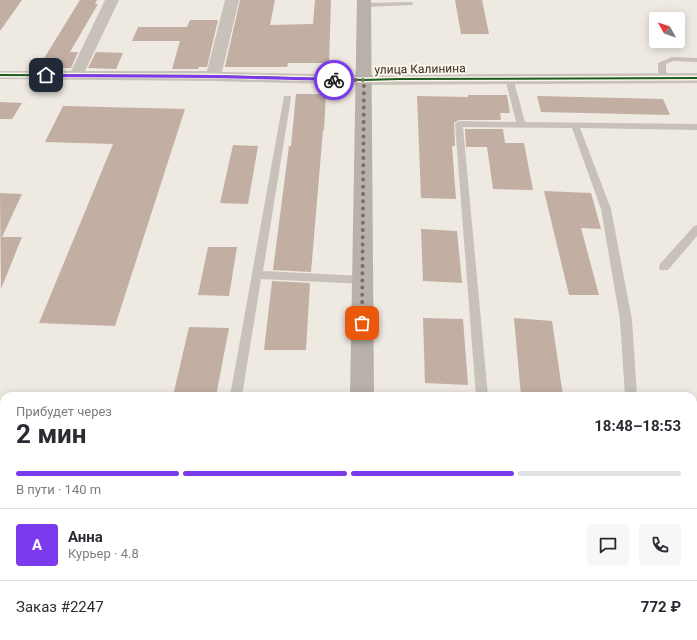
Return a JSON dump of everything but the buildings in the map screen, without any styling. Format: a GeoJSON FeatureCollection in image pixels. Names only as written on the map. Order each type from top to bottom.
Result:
{"type":"FeatureCollection","features":[{"type":"Feature","properties":{"kind":"main road"},"geometry":{"type":"LineString","coordinates":[[362,392],[364,3]]}},
{"type":"Feature","properties":{"kind":"street"},"geometry":{"type":"LineString","coordinates":[[76,76],[112,0]]}},
{"type":"Feature","properties":{"kind":"street"},"geometry":{"type":"LineString","coordinates":[[213,76],[232,0]]}},
{"type":"Feature","properties":{"kind":"street","name":"улица Калинина"},"geometry":{"type":"LineString","coordinates":[[0,75],[213,76],[364,80],[697,78]]}},
{"type":"Feature","properties":{"kind":"lane"},"geometry":{"type":"LineString","coordinates":[[364,3],[410,4]]}},
{"type":"Feature","properties":{"kind":"lane"},"geometry":{"type":"LineString","coordinates":[[666,78],[662,71],[662,63],[672,59],[697,60]]}},
{"type":"Feature","properties":{"kind":"lane"},"geometry":{"type":"LineString","coordinates":[[509,78],[521,125]]}},
{"type":"Feature","properties":{"kind":"lane"},"geometry":{"type":"LineString","coordinates":[[237,392],[286,98]]}},
{"type":"Feature","properties":{"kind":"lane"},"geometry":{"type":"LineString","coordinates":[[482,392],[459,124],[697,127]]}},
{"type":"Feature","properties":{"kind":"lane"},"geometry":{"type":"LineString","coordinates":[[574,126],[606,208],[626,320],[631,392]]}},
{"type":"Feature","properties":{"kind":"lane"},"geometry":{"type":"LineString","coordinates":[[664,267],[697,229]]}},
{"type":"Feature","properties":{"kind":"lane"},"geometry":{"type":"LineString","coordinates":[[257,275],[363,280]]}},
{"type":"Feature","properties":{"kind":"cycle path"},"geometry":{"type":"LineString","coordinates":[[0,75],[213,76],[364,80],[697,78]]}},
{"type":"Feature","properties":{"kind":"way so far"},"geometry":{"type":"LineString","coordinates":[[334,80],[364,80],[362,323]]}},
{"type":"Feature","properties":{"kind":"route"},"geometry":{"type":"LineString","coordinates":[[46,75],[213,76],[334,80]]}}]}
